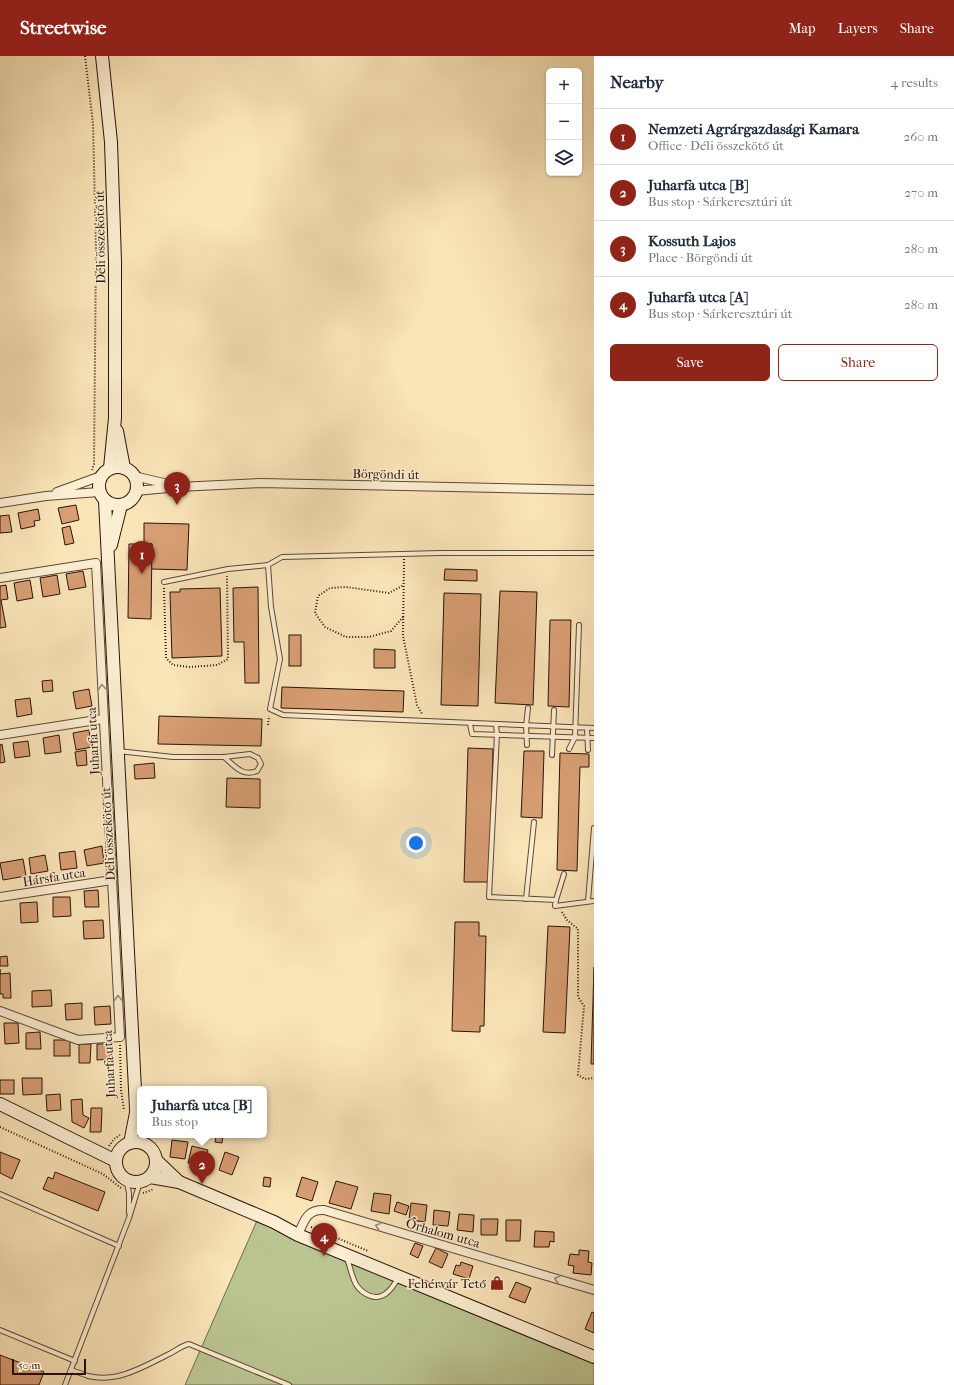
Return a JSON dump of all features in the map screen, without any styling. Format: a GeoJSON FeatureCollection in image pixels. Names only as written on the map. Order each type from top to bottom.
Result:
{"type":"FeatureCollection","features":[{"type":"Feature","properties":{"kind":"main road","name":"Déli összekötő út"},"geometry":{"type":"LineString","coordinates":[[102,56],[112,150],[115,261],[115,418],[124,468]]}},
{"type":"Feature","properties":{"kind":"main road","name":"Déli összekötő út"},"geometry":{"type":"LineString","coordinates":[[105,472],[115,418]]}},
{"type":"Feature","properties":{"kind":"main road"},"geometry":{"type":"LineString","coordinates":[[120,467],[124,468],[134,476],[136,480],[136,491],[131,501],[121,505],[112,505],[102,497],[98,484],[105,472],[120,467]]}},
{"type":"Feature","properties":{"kind":"main road","name":"Déli összekötő út"},"geometry":{"type":"LineString","coordinates":[[102,497],[108,558],[137,1113]]}},
{"type":"Feature","properties":{"kind":"main road","name":"Déli összekötő út"},"geometry":{"type":"LineString","coordinates":[[108,558],[121,505]]}},
{"type":"Feature","properties":{"kind":"main road"},"geometry":{"type":"LineString","coordinates":[[0,1104],[82,1144],[114,1154]]}},
{"type":"Feature","properties":{"kind":"main road","name":"Déli összekötő út"},"geometry":{"type":"LineString","coordinates":[[125,1139],[136,1109]]}},
{"type":"Feature","properties":{"kind":"main road"},"geometry":{"type":"LineString","coordinates":[[114,1154],[123,1146],[125,1139],[137,1142],[144,1139],[155,1154],[157,1161],[156,1167],[145,1179]]}},
{"type":"Feature","properties":{"kind":"main road"},"geometry":{"type":"LineString","coordinates":[[114,1154],[119,1172],[126,1179],[136,1182],[145,1179],[179,1182],[274,1222],[298,1234],[594,1357]]}},
{"type":"Feature","properties":{"kind":"main road"},"geometry":{"type":"LineString","coordinates":[[157,1161],[179,1182]]}},
{"type":"Feature","properties":{"kind":"street"},"geometry":{"type":"LineString","coordinates":[[46,496],[86,482],[105,472]]}},
{"type":"Feature","properties":{"kind":"street","name":"Börgöndi út"},"geometry":{"type":"LineString","coordinates":[[134,476],[178,487]]}},
{"type":"Feature","properties":{"kind":"street","name":"Börgöndi út"},"geometry":{"type":"LineString","coordinates":[[136,491],[178,487],[260,483],[594,490]]}},
{"type":"Feature","properties":{"kind":"street"},"geometry":{"type":"LineString","coordinates":[[0,503],[46,496],[102,497]]}},
{"type":"Feature","properties":{"kind":"street","name":"Juharfa utca"},"geometry":{"type":"LineString","coordinates":[[0,578],[96,563],[120,1037]]}},
{"type":"Feature","properties":{"kind":"street"},"geometry":{"type":"LineString","coordinates":[[0,735],[103,719]]}},
{"type":"Feature","properties":{"kind":"street","name":"Hársfa utca"},"geometry":{"type":"LineString","coordinates":[[0,897],[112,880]]}},
{"type":"Feature","properties":{"kind":"street"},"geometry":{"type":"LineString","coordinates":[[0,1011],[78,1040],[120,1037]]}},
{"type":"Feature","properties":{"kind":"street","name":"Őrhalom utca"},"geometry":{"type":"LineString","coordinates":[[298,1234],[309,1213],[316,1210],[324,1210],[594,1290]]}},
{"type":"Feature","properties":{"kind":"lane"},"geometry":{"type":"LineString","coordinates":[[164,582],[228,569],[268,565],[282,558],[404,554],[594,553]]}},
{"type":"Feature","properties":{"kind":"lane"},"geometry":{"type":"LineString","coordinates":[[268,565],[270,608],[280,659],[270,709],[283,715],[290,716],[594,728]]}},
{"type":"Feature","properties":{"kind":"lane"},"geometry":{"type":"LineString","coordinates":[[569,749],[575,737],[579,625]]}},
{"type":"Feature","properties":{"kind":"lane"},"geometry":{"type":"LineString","coordinates":[[527,745],[526,726],[528,708]]}},
{"type":"Feature","properties":{"kind":"lane"},"geometry":{"type":"LineString","coordinates":[[552,755],[552,727],[554,710]]}},
{"type":"Feature","properties":{"kind":"lane"},"geometry":{"type":"LineString","coordinates":[[470,724],[472,734],[594,738]]}},
{"type":"Feature","properties":{"kind":"lane"},"geometry":{"type":"LineString","coordinates":[[496,725],[497,734],[489,898],[556,900]]}},
{"type":"Feature","properties":{"kind":"lane"},"geometry":{"type":"LineString","coordinates":[[587,728],[588,750]]}},
{"type":"Feature","properties":{"kind":"lane"},"geometry":{"type":"LineString","coordinates":[[118,751],[173,757],[224,757],[250,754],[258,758],[261,764],[257,771],[250,774],[241,771],[224,757]]}},
{"type":"Feature","properties":{"kind":"lane"},"geometry":{"type":"LineString","coordinates":[[526,899],[534,822]]}},
{"type":"Feature","properties":{"kind":"lane"},"geometry":{"type":"LineString","coordinates":[[588,901],[594,828]]}},
{"type":"Feature","properties":{"kind":"lane"},"geometry":{"type":"LineString","coordinates":[[564,874],[555,906],[594,901]]}},
{"type":"Feature","properties":{"kind":"lane"},"geometry":{"type":"LineString","coordinates":[[126,1179],[129,1193],[129,1218]]}},
{"type":"Feature","properties":{"kind":"lane"},"geometry":{"type":"LineString","coordinates":[[65,1385],[145,1179]]}},
{"type":"Feature","properties":{"kind":"lane"},"geometry":{"type":"LineString","coordinates":[[0,1194],[119,1246]]}},
{"type":"Feature","properties":{"kind":"lane"},"geometry":{"type":"LineString","coordinates":[[345,1253],[354,1281],[361,1291],[370,1297],[380,1298],[390,1291],[400,1276]]}},
{"type":"Feature","properties":{"kind":"lane"},"geometry":{"type":"LineString","coordinates":[[0,1330],[75,1361]]}},
{"type":"Feature","properties":{"kind":"lane"},"geometry":{"type":"LineString","coordinates":[[71,1370],[89,1376],[106,1377],[133,1372],[175,1352],[181,1346],[189,1344],[289,1385]]}},
{"type":"Feature","properties":{"kind":"path"},"geometry":{"type":"LineString","coordinates":[[85,56],[93,124],[96,249],[94,464],[86,476],[86,482]]}},
{"type":"Feature","properties":{"kind":"path"},"geometry":{"type":"LineString","coordinates":[[404,554],[403,636],[417,705],[426,722]]}},
{"type":"Feature","properties":{"kind":"path"},"geometry":{"type":"LineString","coordinates":[[164,582],[166,658],[173,664],[190,667],[217,665],[228,659],[226,579],[228,569]]}},
{"type":"Feature","properties":{"kind":"path"},"geometry":{"type":"LineString","coordinates":[[403,617],[392,631],[370,637],[346,636],[325,627],[314,613],[318,596],[330,588],[346,587],[389,593],[404,585]]}},
{"type":"Feature","properties":{"kind":"path"},"geometry":{"type":"LineString","coordinates":[[555,906],[563,913],[567,920],[578,929],[578,997],[584,1006],[578,1075],[585,1079],[594,1078]]}},
{"type":"Feature","properties":{"kind":"path","name":"Juharfa utca"},"geometry":{"type":"LineString","coordinates":[[120,1037],[121,1090],[125,1115]]}},
{"type":"Feature","properties":{"kind":"path"},"geometry":{"type":"LineString","coordinates":[[0,1127],[103,1174]]}},
{"type":"Feature","properties":{"kind":"path"},"geometry":{"type":"LineString","coordinates":[[114,1154],[114,1139],[125,1139]]}},
{"type":"Feature","properties":{"kind":"green space"},"geometry":{"type":"Polygon","coordinates":[[[259,1216],[594,1360],[594,1385],[185,1385],[259,1216]]]}},
{"type":"Feature","properties":{"kind":"building"},"geometry":{"type":"Polygon","coordinates":[[[76,505],[79,520],[62,524],[58,508],[76,505]]]}},
{"type":"Feature","properties":{"kind":"building"},"geometry":{"type":"Polygon","coordinates":[[[38,509],[40,520],[34,521],[35,526],[21,529],[18,513],[38,509]]]}},
{"type":"Feature","properties":{"kind":"building"},"geometry":{"type":"Polygon","coordinates":[[[9,515],[12,532],[0,533],[0,516],[9,515]]]}},
{"type":"Feature","properties":{"kind":"building"},"geometry":{"type":"Polygon","coordinates":[[[144,523],[189,524],[187,570],[151,569],[152,544],[144,544],[144,523]]]}},
{"type":"Feature","properties":{"kind":"building"},"geometry":{"type":"Polygon","coordinates":[[[70,526],[74,543],[65,545],[62,528],[70,526]]]}},
{"type":"Feature","properties":{"kind":"building"},"geometry":{"type":"Polygon","coordinates":[[[129,544],[152,544],[151,619],[128,618],[129,544]]]}},
{"type":"Feature","properties":{"kind":"building"},"geometry":{"type":"Polygon","coordinates":[[[445,569],[477,570],[477,581],[444,580],[445,569]]]}},
{"type":"Feature","properties":{"kind":"building"},"geometry":{"type":"Polygon","coordinates":[[[83,571],[86,587],[69,590],[66,574],[83,571]]]}},
{"type":"Feature","properties":{"kind":"building"},"geometry":{"type":"Polygon","coordinates":[[[57,575],[60,594],[43,597],[40,578],[57,575]]]}},
{"type":"Feature","properties":{"kind":"building"},"geometry":{"type":"Polygon","coordinates":[[[30,580],[33,598],[17,601],[14,583],[30,580]]]}},
{"type":"Feature","properties":{"kind":"building"},"geometry":{"type":"Polygon","coordinates":[[[6,585],[8,599],[1,600],[6,627],[0,628],[0,586],[6,585]]]}},
{"type":"Feature","properties":{"kind":"building"},"geometry":{"type":"Polygon","coordinates":[[[258,587],[259,683],[245,683],[244,642],[234,642],[233,588],[258,587]]]}},
{"type":"Feature","properties":{"kind":"building"},"geometry":{"type":"Polygon","coordinates":[[[220,588],[222,656],[172,658],[170,592],[180,592],[180,589],[220,588]]]}},
{"type":"Feature","properties":{"kind":"building"},"geometry":{"type":"Polygon","coordinates":[[[500,591],[537,592],[533,705],[495,703],[500,591]]]}},
{"type":"Feature","properties":{"kind":"building"},"geometry":{"type":"Polygon","coordinates":[[[444,593],[481,594],[478,706],[441,705],[444,593]]]}},
{"type":"Feature","properties":{"kind":"building"},"geometry":{"type":"Polygon","coordinates":[[[550,620],[571,620],[569,707],[548,706],[550,620]]]}},
{"type":"Feature","properties":{"kind":"building"},"geometry":{"type":"Polygon","coordinates":[[[289,635],[301,635],[301,666],[289,666],[289,635]]]}},
{"type":"Feature","properties":{"kind":"building"},"geometry":{"type":"Polygon","coordinates":[[[374,649],[395,650],[395,668],[374,668],[374,649]]]}},
{"type":"Feature","properties":{"kind":"building"},"geometry":{"type":"Polygon","coordinates":[[[52,680],[53,691],[43,692],[42,681],[52,680]]]}},
{"type":"Feature","properties":{"kind":"building"},"geometry":{"type":"Polygon","coordinates":[[[282,687],[404,691],[403,712],[281,708],[282,687]]]}},
{"type":"Feature","properties":{"kind":"building"},"geometry":{"type":"Polygon","coordinates":[[[89,689],[92,706],[76,709],[73,692],[89,689]]]}},
{"type":"Feature","properties":{"kind":"building"},"geometry":{"type":"Polygon","coordinates":[[[30,698],[32,714],[17,717],[15,700],[30,698]]]}},
{"type":"Feature","properties":{"kind":"building"},"geometry":{"type":"Polygon","coordinates":[[[159,716],[262,719],[261,746],[158,744],[159,716]]]}},
{"type":"Feature","properties":{"kind":"building"},"geometry":{"type":"Polygon","coordinates":[[[89,730],[92,747],[76,750],[73,733],[89,730]]]}},
{"type":"Feature","properties":{"kind":"building"},"geometry":{"type":"Polygon","coordinates":[[[59,735],[61,752],[45,754],[43,738],[59,735]]]}},
{"type":"Feature","properties":{"kind":"building"},"geometry":{"type":"Polygon","coordinates":[[[28,741],[30,756],[15,758],[13,743],[28,741]]]}},
{"type":"Feature","properties":{"kind":"building"},"geometry":{"type":"Polygon","coordinates":[[[2,744],[5,762],[0,763],[0,745],[2,744]]]}},
{"type":"Feature","properties":{"kind":"building"},"geometry":{"type":"Polygon","coordinates":[[[468,748],[493,749],[489,882],[464,882],[468,748]]]}},
{"type":"Feature","properties":{"kind":"building"},"geometry":{"type":"Polygon","coordinates":[[[86,750],[87,765],[77,766],[75,752],[86,750]]]}},
{"type":"Feature","properties":{"kind":"building"},"geometry":{"type":"Polygon","coordinates":[[[524,751],[544,751],[542,818],[521,817],[524,751]]]}},
{"type":"Feature","properties":{"kind":"building"},"geometry":{"type":"Polygon","coordinates":[[[560,753],[589,754],[589,767],[580,767],[577,871],[557,870],[560,753]]]}},
{"type":"Feature","properties":{"kind":"building"},"geometry":{"type":"Polygon","coordinates":[[[154,763],[155,778],[135,779],[134,765],[154,763]]]}},
{"type":"Feature","properties":{"kind":"building"},"geometry":{"type":"Polygon","coordinates":[[[227,778],[260,779],[260,808],[226,807],[227,778]]]}},
{"type":"Feature","properties":{"kind":"building"},"geometry":{"type":"Polygon","coordinates":[[[102,846],[104,863],[87,866],[84,850],[102,846]]]}},
{"type":"Feature","properties":{"kind":"building"},"geometry":{"type":"Polygon","coordinates":[[[75,851],[77,868],[61,870],[59,853],[75,851]]]}},
{"type":"Feature","properties":{"kind":"building"},"geometry":{"type":"Polygon","coordinates":[[[45,855],[48,871],[31,874],[29,858],[45,855]]]}},
{"type":"Feature","properties":{"kind":"building"},"geometry":{"type":"Polygon","coordinates":[[[23,859],[26,876],[3,880],[0,863],[23,859]]]}},
{"type":"Feature","properties":{"kind":"building"},"geometry":{"type":"Polygon","coordinates":[[[98,890],[99,907],[85,907],[84,891],[98,890]]]}},
{"type":"Feature","properties":{"kind":"building"},"geometry":{"type":"Polygon","coordinates":[[[53,897],[70,897],[71,916],[53,917],[53,897]]]}},
{"type":"Feature","properties":{"kind":"building"},"geometry":{"type":"Polygon","coordinates":[[[37,902],[38,922],[21,923],[20,903],[37,902]]]}},
{"type":"Feature","properties":{"kind":"building"},"geometry":{"type":"Polygon","coordinates":[[[103,920],[104,938],[84,939],[83,921],[103,920]]]}},
{"type":"Feature","properties":{"kind":"building"},"geometry":{"type":"Polygon","coordinates":[[[455,922],[479,922],[479,936],[486,936],[484,1026],[480,1026],[480,1032],[452,1031],[455,922]]]}},
{"type":"Feature","properties":{"kind":"building"},"geometry":{"type":"Polygon","coordinates":[[[548,926],[570,927],[565,1033],[543,1032],[548,926]]]}},
{"type":"Feature","properties":{"kind":"building"},"geometry":{"type":"Polygon","coordinates":[[[7,956],[8,966],[0,966],[0,957],[7,956]]]}},
{"type":"Feature","properties":{"kind":"building"},"geometry":{"type":"Polygon","coordinates":[[[594,967],[594,1064],[591,1064],[594,967]]]}},
{"type":"Feature","properties":{"kind":"building"},"geometry":{"type":"Polygon","coordinates":[[[10,973],[11,998],[3,998],[3,994],[0,994],[0,974],[10,973]]]}},
{"type":"Feature","properties":{"kind":"building"},"geometry":{"type":"Polygon","coordinates":[[[51,990],[52,1006],[32,1007],[32,991],[51,990]]]}},
{"type":"Feature","properties":{"kind":"building"},"geometry":{"type":"Polygon","coordinates":[[[82,1003],[82,1019],[66,1020],[65,1004],[82,1003]]]}},
{"type":"Feature","properties":{"kind":"building"},"geometry":{"type":"Polygon","coordinates":[[[110,1006],[111,1024],[95,1025],[94,1007],[110,1006]]]}},
{"type":"Feature","properties":{"kind":"building"},"geometry":{"type":"Polygon","coordinates":[[[4,1023],[18,1023],[19,1043],[5,1044],[4,1023]]]}},
{"type":"Feature","properties":{"kind":"building"},"geometry":{"type":"Polygon","coordinates":[[[40,1032],[41,1049],[26,1049],[26,1033],[40,1032]]]}},
{"type":"Feature","properties":{"kind":"building"},"geometry":{"type":"Polygon","coordinates":[[[54,1040],[70,1040],[70,1056],[54,1056],[54,1040]]]}},
{"type":"Feature","properties":{"kind":"building"},"geometry":{"type":"Polygon","coordinates":[[[79,1044],[91,1044],[90,1063],[79,1063],[79,1044]]]}},
{"type":"Feature","properties":{"kind":"building"},"geometry":{"type":"Polygon","coordinates":[[[97,1044],[111,1044],[112,1059],[97,1060],[97,1044]]]}},
{"type":"Feature","properties":{"kind":"building"},"geometry":{"type":"Polygon","coordinates":[[[22,1078],[42,1078],[42,1094],[23,1095],[22,1078]]]}},
{"type":"Feature","properties":{"kind":"building"},"geometry":{"type":"Polygon","coordinates":[[[0,1080],[14,1080],[14,1094],[0,1094],[0,1080]]]}},
{"type":"Feature","properties":{"kind":"building"},"geometry":{"type":"Polygon","coordinates":[[[60,1094],[61,1110],[47,1111],[46,1095],[60,1094]]]}},
{"type":"Feature","properties":{"kind":"building"},"geometry":{"type":"Polygon","coordinates":[[[82,1099],[83,1115],[89,1118],[84,1128],[72,1122],[71,1100],[82,1099]]]}},
{"type":"Feature","properties":{"kind":"building"},"geometry":{"type":"Polygon","coordinates":[[[91,1108],[102,1108],[101,1132],[90,1132],[91,1108]]]}},
{"type":"Feature","properties":{"kind":"building"},"geometry":{"type":"Polygon","coordinates":[[[216,1138],[223,1138],[222,1143],[215,1142],[216,1138]]]}},
{"type":"Feature","properties":{"kind":"building"},"geometry":{"type":"Polygon","coordinates":[[[172,1140],[188,1142],[185,1159],[170,1157],[172,1140]]]}},
{"type":"Feature","properties":{"kind":"building"},"geometry":{"type":"Polygon","coordinates":[[[192,1146],[208,1150],[204,1166],[188,1163],[192,1146]]]}},
{"type":"Feature","properties":{"kind":"building"},"geometry":{"type":"Polygon","coordinates":[[[0,1152],[20,1160],[12,1179],[0,1173],[0,1152]]]}},
{"type":"Feature","properties":{"kind":"building"},"geometry":{"type":"Polygon","coordinates":[[[225,1152],[239,1157],[232,1175],[219,1170],[225,1152]]]}},
{"type":"Feature","properties":{"kind":"building"},"geometry":{"type":"Polygon","coordinates":[[[55,1172],[105,1192],[98,1211],[43,1189],[48,1177],[53,1179],[55,1172]]]}},
{"type":"Feature","properties":{"kind":"building"},"geometry":{"type":"Polygon","coordinates":[[[264,1177],[271,1178],[270,1187],[263,1186],[264,1177]]]}},
{"type":"Feature","properties":{"kind":"building"},"geometry":{"type":"Polygon","coordinates":[[[302,1177],[318,1182],[312,1201],[296,1196],[302,1177]]]}},
{"type":"Feature","properties":{"kind":"building"},"geometry":{"type":"Polygon","coordinates":[[[336,1181],[358,1187],[351,1209],[329,1203],[336,1181]]]}},
{"type":"Feature","properties":{"kind":"building"},"geometry":{"type":"Polygon","coordinates":[[[374,1193],[391,1195],[389,1214],[371,1211],[374,1193]]]}},
{"type":"Feature","properties":{"kind":"building"},"geometry":{"type":"Polygon","coordinates":[[[397,1202],[409,1206],[406,1215],[394,1211],[397,1202]]]}},
{"type":"Feature","properties":{"kind":"building"},"geometry":{"type":"Polygon","coordinates":[[[411,1203],[427,1205],[425,1222],[409,1220],[411,1203]]]}},
{"type":"Feature","properties":{"kind":"building"},"geometry":{"type":"Polygon","coordinates":[[[434,1210],[450,1212],[448,1226],[433,1225],[434,1210]]]}},
{"type":"Feature","properties":{"kind":"building"},"geometry":{"type":"Polygon","coordinates":[[[459,1214],[474,1215],[473,1232],[457,1230],[459,1214]]]}},
{"type":"Feature","properties":{"kind":"building"},"geometry":{"type":"Polygon","coordinates":[[[481,1219],[498,1219],[497,1235],[481,1235],[481,1219]]]}},
{"type":"Feature","properties":{"kind":"building"},"geometry":{"type":"Polygon","coordinates":[[[506,1220],[521,1220],[520,1241],[506,1241],[506,1220]]]}},
{"type":"Feature","properties":{"kind":"building"},"geometry":{"type":"Polygon","coordinates":[[[535,1231],[554,1232],[554,1242],[550,1241],[549,1247],[534,1247],[535,1231]]]}},
{"type":"Feature","properties":{"kind":"building"},"geometry":{"type":"Polygon","coordinates":[[[415,1243],[423,1246],[418,1258],[410,1254],[415,1243]]]}},
{"type":"Feature","properties":{"kind":"building"},"geometry":{"type":"Polygon","coordinates":[[[436,1248],[448,1254],[442,1268],[429,1262],[436,1248]]]}},
{"type":"Feature","properties":{"kind":"building"},"geometry":{"type":"Polygon","coordinates":[[[579,1250],[589,1251],[588,1262],[592,1263],[591,1275],[573,1273],[574,1266],[568,1265],[570,1254],[579,1255],[579,1250]]]}},
{"type":"Feature","properties":{"kind":"building"},"geometry":{"type":"Polygon","coordinates":[[[461,1262],[473,1266],[469,1279],[453,1274],[456,1265],[460,1266],[461,1262]]]}},
{"type":"Feature","properties":{"kind":"building"},"geometry":{"type":"Polygon","coordinates":[[[516,1282],[531,1288],[525,1303],[509,1297],[516,1282]]]}},
{"type":"Feature","properties":{"kind":"building"},"geometry":{"type":"Polygon","coordinates":[[[592,1312],[594,1313],[594,1333],[585,1329],[592,1312]]]}},
{"type":"Feature","properties":{"kind":"building"},"geometry":{"type":"Polygon","coordinates":[[[0,1355],[44,1372],[39,1385],[0,1385],[0,1355]]]}},
{"type":"Feature","properties":{"kind":"place","name":"Kossuth Lajos"},"geometry":{"type":"Point","coordinates":[177,505]}},
{"type":"Feature","properties":{"kind":"place","name":"Nemzeti Agrárgazdasági Kamara"},"geometry":{"type":"Point","coordinates":[142,574]}},
{"type":"Feature","properties":{"kind":"place","name":"Juharfa utca [B]"},"geometry":{"type":"Point","coordinates":[202,1184]}},
{"type":"Feature","properties":{"kind":"place","name":"Juharfa utca [A]"},"geometry":{"type":"Point","coordinates":[324,1256]}},
{"type":"Feature","properties":{"kind":"place","name":"Fehérvár Tető"},"geometry":{"type":"Point","coordinates":[497,1283]}}]}
